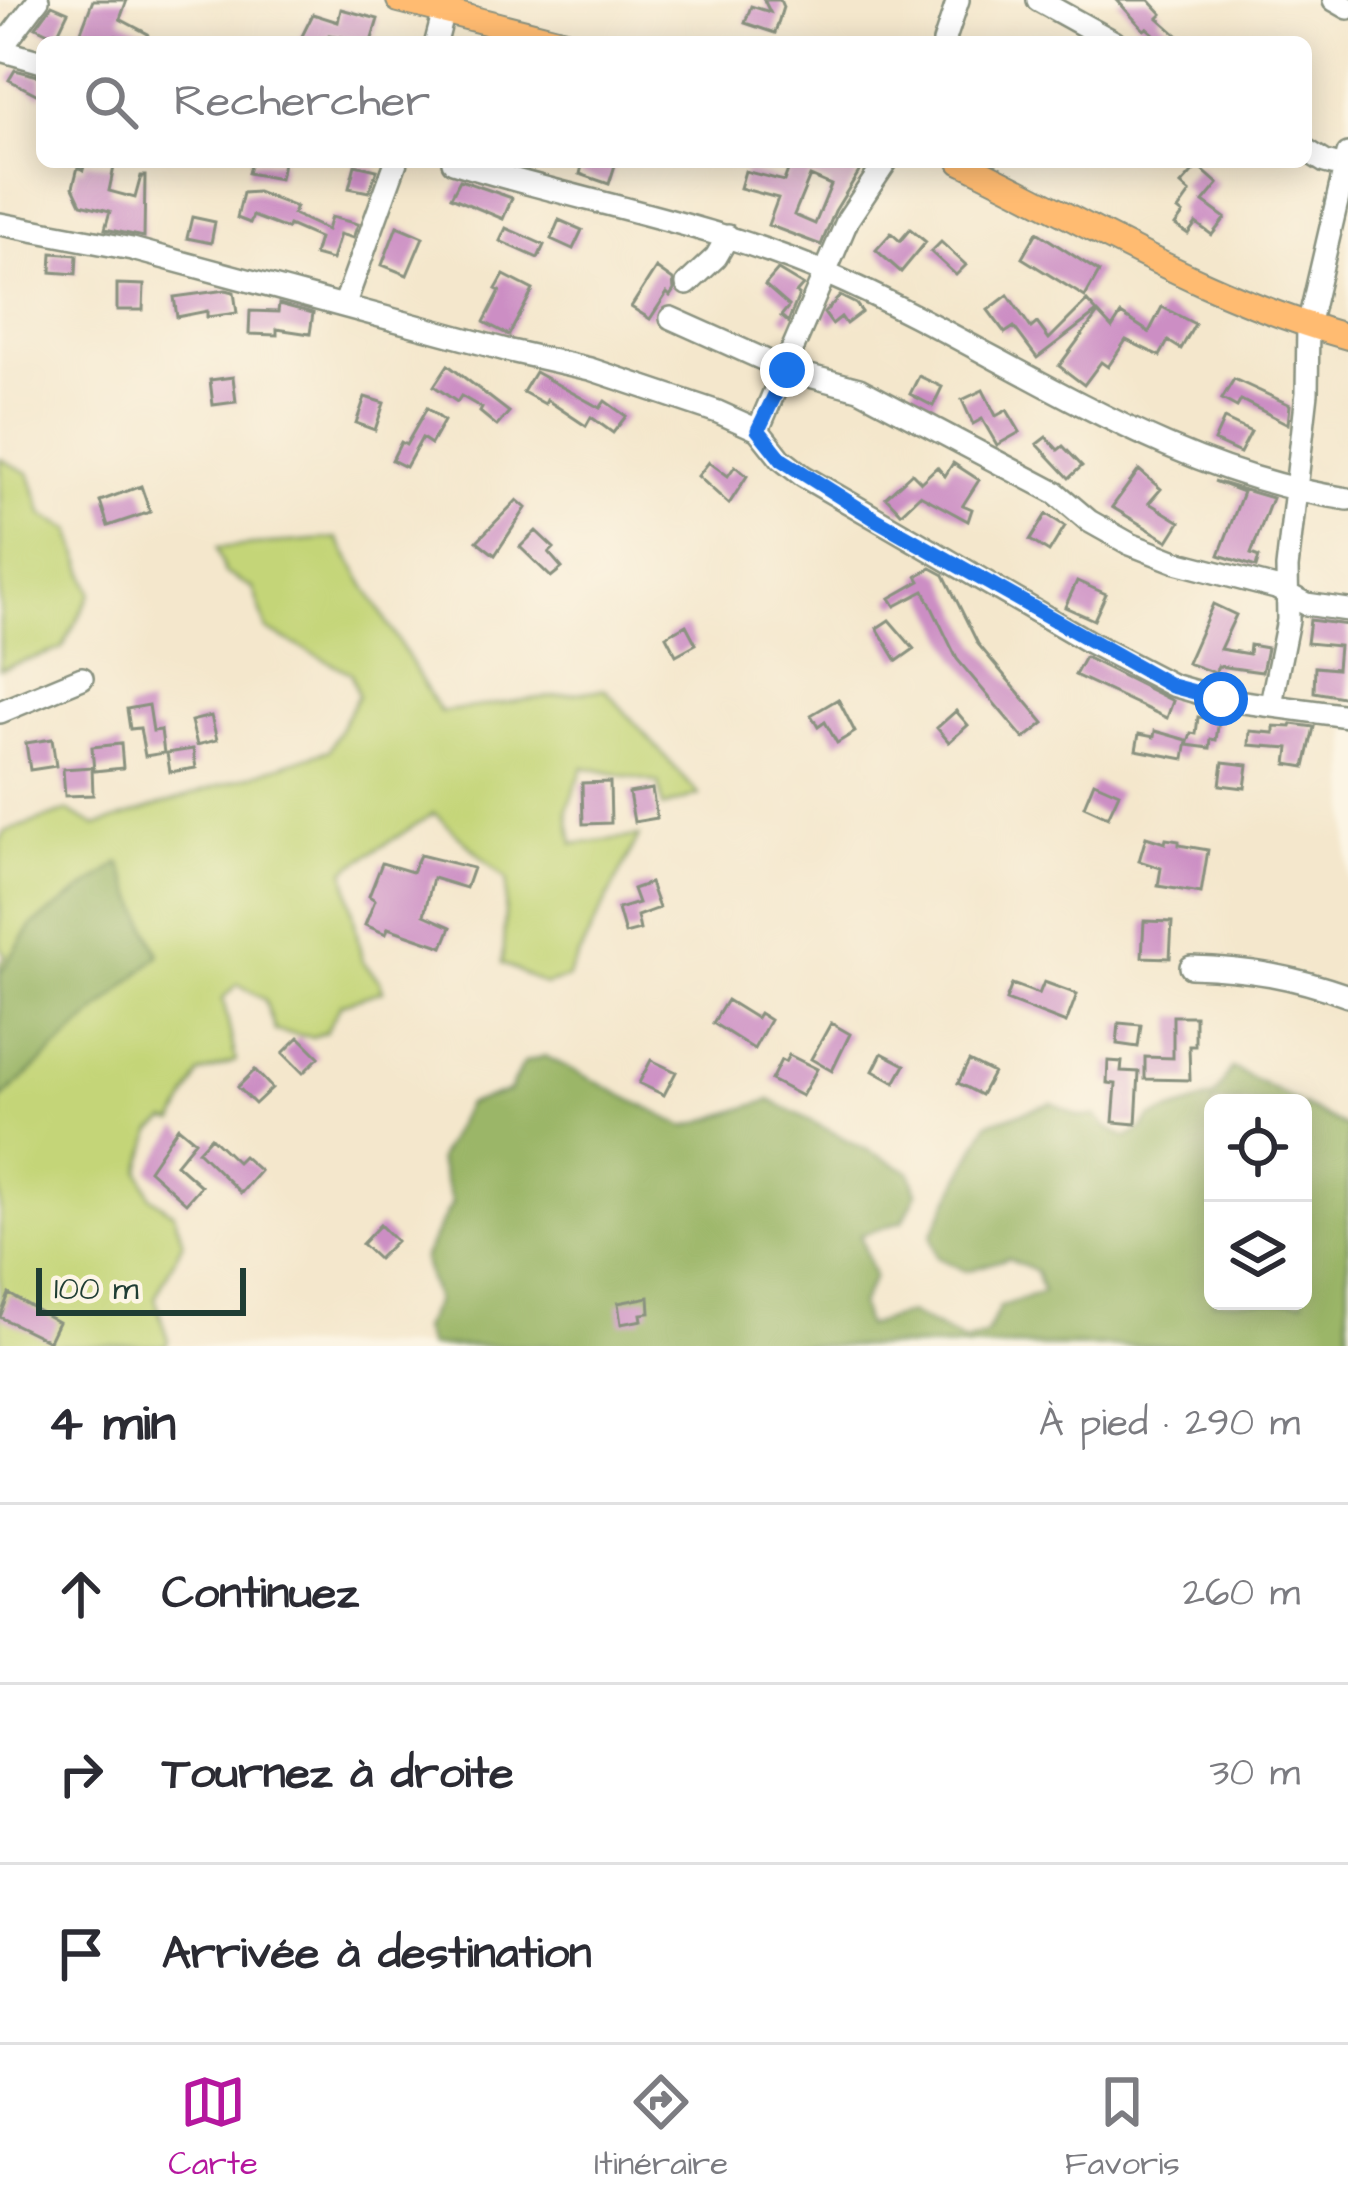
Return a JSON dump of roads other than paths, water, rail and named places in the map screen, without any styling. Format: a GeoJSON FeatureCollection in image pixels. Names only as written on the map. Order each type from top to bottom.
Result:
{"type":"FeatureCollection","features":[{"type":"Feature","properties":{"kind":"main road"},"geometry":{"type":"LineString","coordinates":[[399,0],[446,7],[545,36]]}},
{"type":"Feature","properties":{"kind":"main road"},"geometry":{"type":"LineString","coordinates":[[974,168],[1202,287],[1348,337]]}},
{"type":"Feature","properties":{"kind":"street"},"geometry":{"type":"LineString","coordinates":[[36,60],[0,50],[38,0]]}},
{"type":"Feature","properties":{"kind":"street"},"geometry":{"type":"LineString","coordinates":[[946,36],[958,0]]}},
{"type":"Feature","properties":{"kind":"street"},"geometry":{"type":"LineString","coordinates":[[1038,0],[1103,36]]}},
{"type":"Feature","properties":{"kind":"street"},"geometry":{"type":"LineString","coordinates":[[1334,0],[1348,8]]}},
{"type":"Feature","properties":{"kind":"street"},"geometry":{"type":"LineString","coordinates":[[438,36],[446,7]]}},
{"type":"Feature","properties":{"kind":"street"},"geometry":{"type":"LineString","coordinates":[[1271,704],[1288,620],[1287,568],[1310,357],[1308,326],[1346,163],[1312,151]]}},
{"type":"Feature","properties":{"kind":"street"},"geometry":{"type":"LineString","coordinates":[[344,306],[394,168]]}},
{"type":"Feature","properties":{"kind":"street"},"geometry":{"type":"LineString","coordinates":[[475,168],[728,236],[824,272],[914,313],[1155,442],[1296,492],[1348,499]]}},
{"type":"Feature","properties":{"kind":"street"},"geometry":{"type":"LineString","coordinates":[[758,430],[848,219],[882,168]]}},
{"type":"Feature","properties":{"kind":"street"},"geometry":{"type":"LineString","coordinates":[[0,224],[132,249],[590,369],[718,412],[758,430],[782,460],[803,476],[1172,686],[1221,699],[1348,716]]}},
{"type":"Feature","properties":{"kind":"street"},"geometry":{"type":"LineString","coordinates":[[687,284],[716,257],[728,236]]}},
{"type":"Feature","properties":{"kind":"street"},"geometry":{"type":"LineString","coordinates":[[671,318],[787,370],[859,389],[1055,493],[1130,544],[1289,594],[1306,604],[1348,610]]}},
{"type":"Feature","properties":{"kind":"street"},"geometry":{"type":"LineString","coordinates":[[0,712],[82,678]]}},
{"type":"Feature","properties":{"kind":"street"},"geometry":{"type":"LineString","coordinates":[[1191,967],[1255,969],[1348,996]]}}]}
